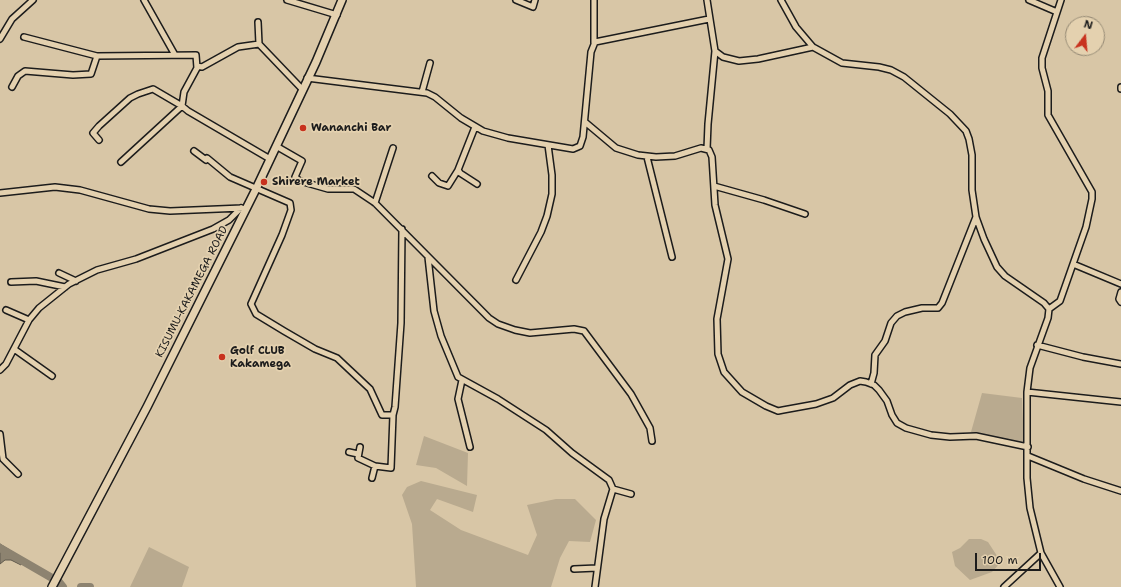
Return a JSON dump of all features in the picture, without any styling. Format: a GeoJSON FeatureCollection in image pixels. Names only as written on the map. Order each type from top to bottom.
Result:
{"type":"FeatureCollection","features":[{"type":"Feature","properties":{"kind":"highway","name":"KISUMU-KAKAMEGA ROAD"},"geometry":{"type":"LineString","coordinates":[[337,15],[342,0]]}},
{"type":"Feature","properties":{"kind":"highway","name":"KISUMU-KAKAMEGA ROAD"},"geometry":{"type":"LineString","coordinates":[[52,585],[147,407],[244,208],[256,189],[337,15],[346,0]]}},
{"type":"Feature","properties":{"kind":"street"},"geometry":{"type":"LineString","coordinates":[[0,39],[12,20],[33,0]]}},
{"type":"Feature","properties":{"kind":"street"},"geometry":{"type":"LineString","coordinates":[[144,0],[175,55]]}},
{"type":"Feature","properties":{"kind":"street"},"geometry":{"type":"LineString","coordinates":[[287,0],[337,15]]}},
{"type":"Feature","properties":{"kind":"street"},"geometry":{"type":"LineString","coordinates":[[516,0],[533,6],[535,0]]}},
{"type":"Feature","properties":{"kind":"street"},"geometry":{"type":"LineString","coordinates":[[307,78],[422,92],[435,97],[475,126],[508,138],[573,149],[580,146],[585,122],[591,52],[594,43],[594,0]]}},
{"type":"Feature","properties":{"kind":"street"},"geometry":{"type":"LineString","coordinates":[[707,0],[714,51],[707,149],[712,157],[715,205],[728,259],[717,319],[720,363],[727,377],[750,397],[766,406],[778,410],[816,404],[833,398],[850,385],[860,381],[871,384],[879,390],[887,401],[892,415],[897,423],[906,428],[931,435],[950,437],[976,436],[1028,447]]}},
{"type":"Feature","properties":{"kind":"street"},"geometry":{"type":"LineString","coordinates":[[781,0],[796,27],[813,47],[842,63],[891,70],[904,76],[962,125],[966,131],[971,148],[972,190],[976,217],[998,267],[1005,276],[1044,303],[1049,309],[1048,318],[1037,345],[1030,368],[1027,392],[1026,422],[1028,447],[1027,478],[1030,508],[1041,554],[1060,587]]}},
{"type":"Feature","properties":{"kind":"street"},"geometry":{"type":"LineString","coordinates":[[1029,0],[1057,12]]}},
{"type":"Feature","properties":{"kind":"street"},"geometry":{"type":"LineString","coordinates":[[1049,309],[1060,301],[1086,227],[1092,192],[1048,115],[1048,91],[1042,68],[1042,58],[1061,0]]}},
{"type":"Feature","properties":{"kind":"street"},"geometry":{"type":"LineString","coordinates":[[594,43],[597,40],[654,32],[709,20]]}},
{"type":"Feature","properties":{"kind":"street"},"geometry":{"type":"LineString","coordinates":[[258,22],[259,44],[302,89]]}},
{"type":"Feature","properties":{"kind":"street"},"geometry":{"type":"LineString","coordinates":[[24,37],[97,56],[196,55],[197,66],[184,92],[182,106],[121,162]]}},
{"type":"Feature","properties":{"kind":"street"},"geometry":{"type":"LineString","coordinates":[[197,66],[202,67],[238,47],[259,44]]}},
{"type":"Feature","properties":{"kind":"street"},"geometry":{"type":"LineString","coordinates":[[714,51],[723,57],[739,61],[758,59],[813,47]]}},
{"type":"Feature","properties":{"kind":"street"},"geometry":{"type":"LineString","coordinates":[[12,87],[18,76],[25,71],[73,75],[91,74],[97,56]]}},
{"type":"Feature","properties":{"kind":"street"},"geometry":{"type":"LineString","coordinates":[[422,92],[430,62]]}},
{"type":"Feature","properties":{"kind":"street"},"geometry":{"type":"LineString","coordinates":[[98,140],[93,133],[130,98],[153,89],[270,159]]}},
{"type":"Feature","properties":{"kind":"street"},"geometry":{"type":"LineString","coordinates":[[585,122],[616,148],[647,157],[675,156],[701,148],[707,149]]}},
{"type":"Feature","properties":{"kind":"street"},"geometry":{"type":"LineString","coordinates":[[432,176],[439,183],[448,186],[458,170],[475,126]]}},
{"type":"Feature","properties":{"kind":"street"},"geometry":{"type":"LineString","coordinates":[[516,280],[538,239],[547,216],[552,194],[548,145]]}},
{"type":"Feature","properties":{"kind":"street"},"geometry":{"type":"LineString","coordinates":[[276,146],[302,161],[295,177],[300,181],[323,188],[354,189],[376,202],[428,257],[489,318],[498,324],[530,333],[574,329],[584,331],[631,394],[650,428],[652,441]]}},
{"type":"Feature","properties":{"kind":"street"},"geometry":{"type":"LineString","coordinates":[[376,202],[393,148]]}},
{"type":"Feature","properties":{"kind":"street"},"geometry":{"type":"LineString","coordinates":[[194,151],[206,160],[207,158],[230,177],[290,203],[291,210],[282,235],[251,304],[256,314],[315,349],[337,358],[370,388],[382,415],[393,415]]}},
{"type":"Feature","properties":{"kind":"street"},"geometry":{"type":"LineString","coordinates":[[647,157],[672,257]]}},
{"type":"Feature","properties":{"kind":"street"},"geometry":{"type":"LineString","coordinates":[[458,170],[460,173],[477,184]]}},
{"type":"Feature","properties":{"kind":"street"},"geometry":{"type":"LineString","coordinates":[[714,186],[764,200],[805,214]]}},
{"type":"Feature","properties":{"kind":"street"},"geometry":{"type":"LineString","coordinates":[[0,193],[62,187],[86,191],[149,209],[170,212],[244,208]]}},
{"type":"Feature","properties":{"kind":"street"},"geometry":{"type":"LineString","coordinates":[[0,372],[6,364],[29,320],[39,308],[66,287],[97,270],[136,259],[213,229],[229,220],[244,208]]}},
{"type":"Feature","properties":{"kind":"street"},"geometry":{"type":"LineString","coordinates":[[871,384],[874,373],[875,355],[885,341],[891,323],[897,316],[922,308],[938,308],[942,303],[976,217]]}},
{"type":"Feature","properties":{"kind":"street"},"geometry":{"type":"LineString","coordinates":[[360,446],[358,458],[374,466],[391,468],[393,415],[402,323],[402,229]]}},
{"type":"Feature","properties":{"kind":"street"},"geometry":{"type":"LineString","coordinates":[[428,257],[430,286],[441,336],[458,377],[498,399],[546,430],[572,453],[609,480],[614,489],[631,494]]}},
{"type":"Feature","properties":{"kind":"street"},"geometry":{"type":"LineString","coordinates":[[1073,264],[1121,284]]}},
{"type":"Feature","properties":{"kind":"street"},"geometry":{"type":"LineString","coordinates":[[58,273],[76,281]]}},
{"type":"Feature","properties":{"kind":"street"},"geometry":{"type":"LineString","coordinates":[[11,282],[36,281],[66,287]]}},
{"type":"Feature","properties":{"kind":"street"},"geometry":{"type":"LineString","coordinates":[[1121,292],[1119,299],[1121,302]]}},
{"type":"Feature","properties":{"kind":"street"},"geometry":{"type":"LineString","coordinates":[[6,310],[29,320]]}},
{"type":"Feature","properties":{"kind":"street"},"geometry":{"type":"LineString","coordinates":[[1037,345],[1082,357],[1121,364]]}},
{"type":"Feature","properties":{"kind":"street"},"geometry":{"type":"LineString","coordinates":[[14,349],[52,376]]}},
{"type":"Feature","properties":{"kind":"street"},"geometry":{"type":"LineString","coordinates":[[462,380],[458,399],[470,447]]}},
{"type":"Feature","properties":{"kind":"street"},"geometry":{"type":"LineString","coordinates":[[1027,392],[1121,402]]}},
{"type":"Feature","properties":{"kind":"street"},"geometry":{"type":"LineString","coordinates":[[0,434],[3,459],[18,474]]}},
{"type":"Feature","properties":{"kind":"street"},"geometry":{"type":"LineString","coordinates":[[349,452],[358,454]]}},
{"type":"Feature","properties":{"kind":"street"},"geometry":{"type":"LineString","coordinates":[[1028,456],[1084,479],[1121,491]]}},
{"type":"Feature","properties":{"kind":"street"},"geometry":{"type":"LineString","coordinates":[[372,478],[374,466]]}},
{"type":"Feature","properties":{"kind":"street"},"geometry":{"type":"LineString","coordinates":[[595,587],[604,519],[614,489]]}},
{"type":"Feature","properties":{"kind":"street"},"geometry":{"type":"LineString","coordinates":[[1004,587],[1041,554]]}},
{"type":"Feature","properties":{"kind":"street"},"geometry":{"type":"LineString","coordinates":[[574,569],[597,568]]}},
{"type":"Feature","properties":{"kind":"shaded area"},"geometry":{"type":"Polygon","coordinates":[[[982,393],[1022,398],[1024,444],[971,432],[982,393]]]}},
{"type":"Feature","properties":{"kind":"shaded area"},"geometry":{"type":"Polygon","coordinates":[[[424,436],[468,453],[467,486],[436,468],[416,465],[424,436]]]}},
{"type":"Feature","properties":{"kind":"shaded area"},"geometry":{"type":"Polygon","coordinates":[[[421,481],[477,495],[473,512],[437,499],[430,510],[461,530],[528,555],[537,535],[527,505],[556,499],[575,499],[596,520],[590,542],[569,541],[560,558],[551,587],[416,587],[412,524],[402,495],[407,487],[421,481]]]}},
{"type":"Feature","properties":{"kind":"shaded area"},"geometry":{"type":"Polygon","coordinates":[[[969,539],[981,539],[988,542],[1001,562],[992,572],[970,580],[955,566],[952,552],[960,548],[969,539]]]}},
{"type":"Feature","properties":{"kind":"shaded area"},"geometry":{"type":"Polygon","coordinates":[[[0,544],[24,559],[21,565],[11,560],[5,560],[0,564],[0,544]]]}},
{"type":"Feature","properties":{"kind":"shaded area"},"geometry":{"type":"Polygon","coordinates":[[[149,547],[189,567],[182,587],[130,587],[149,547]]]}},
{"type":"Feature","properties":{"kind":"waterway"},"geometry":{"type":"LineString","coordinates":[[0,548],[59,582],[63,587]]}},
{"type":"Feature","properties":{"kind":"waterway"},"geometry":{"type":"LineString","coordinates":[[81,587],[90,587]]}},
{"type":"Feature","properties":{"kind":"place","name":"Wananchi Bar"},"geometry":{"type":"Point","coordinates":[303,128]}},
{"type":"Feature","properties":{"kind":"place","name":"Shirere Market"},"geometry":{"type":"Point","coordinates":[264,182]}},
{"type":"Feature","properties":{"kind":"place","name":"Golf CLUB Kakamega"},"geometry":{"type":"Point","coordinates":[222,357]}}]}
